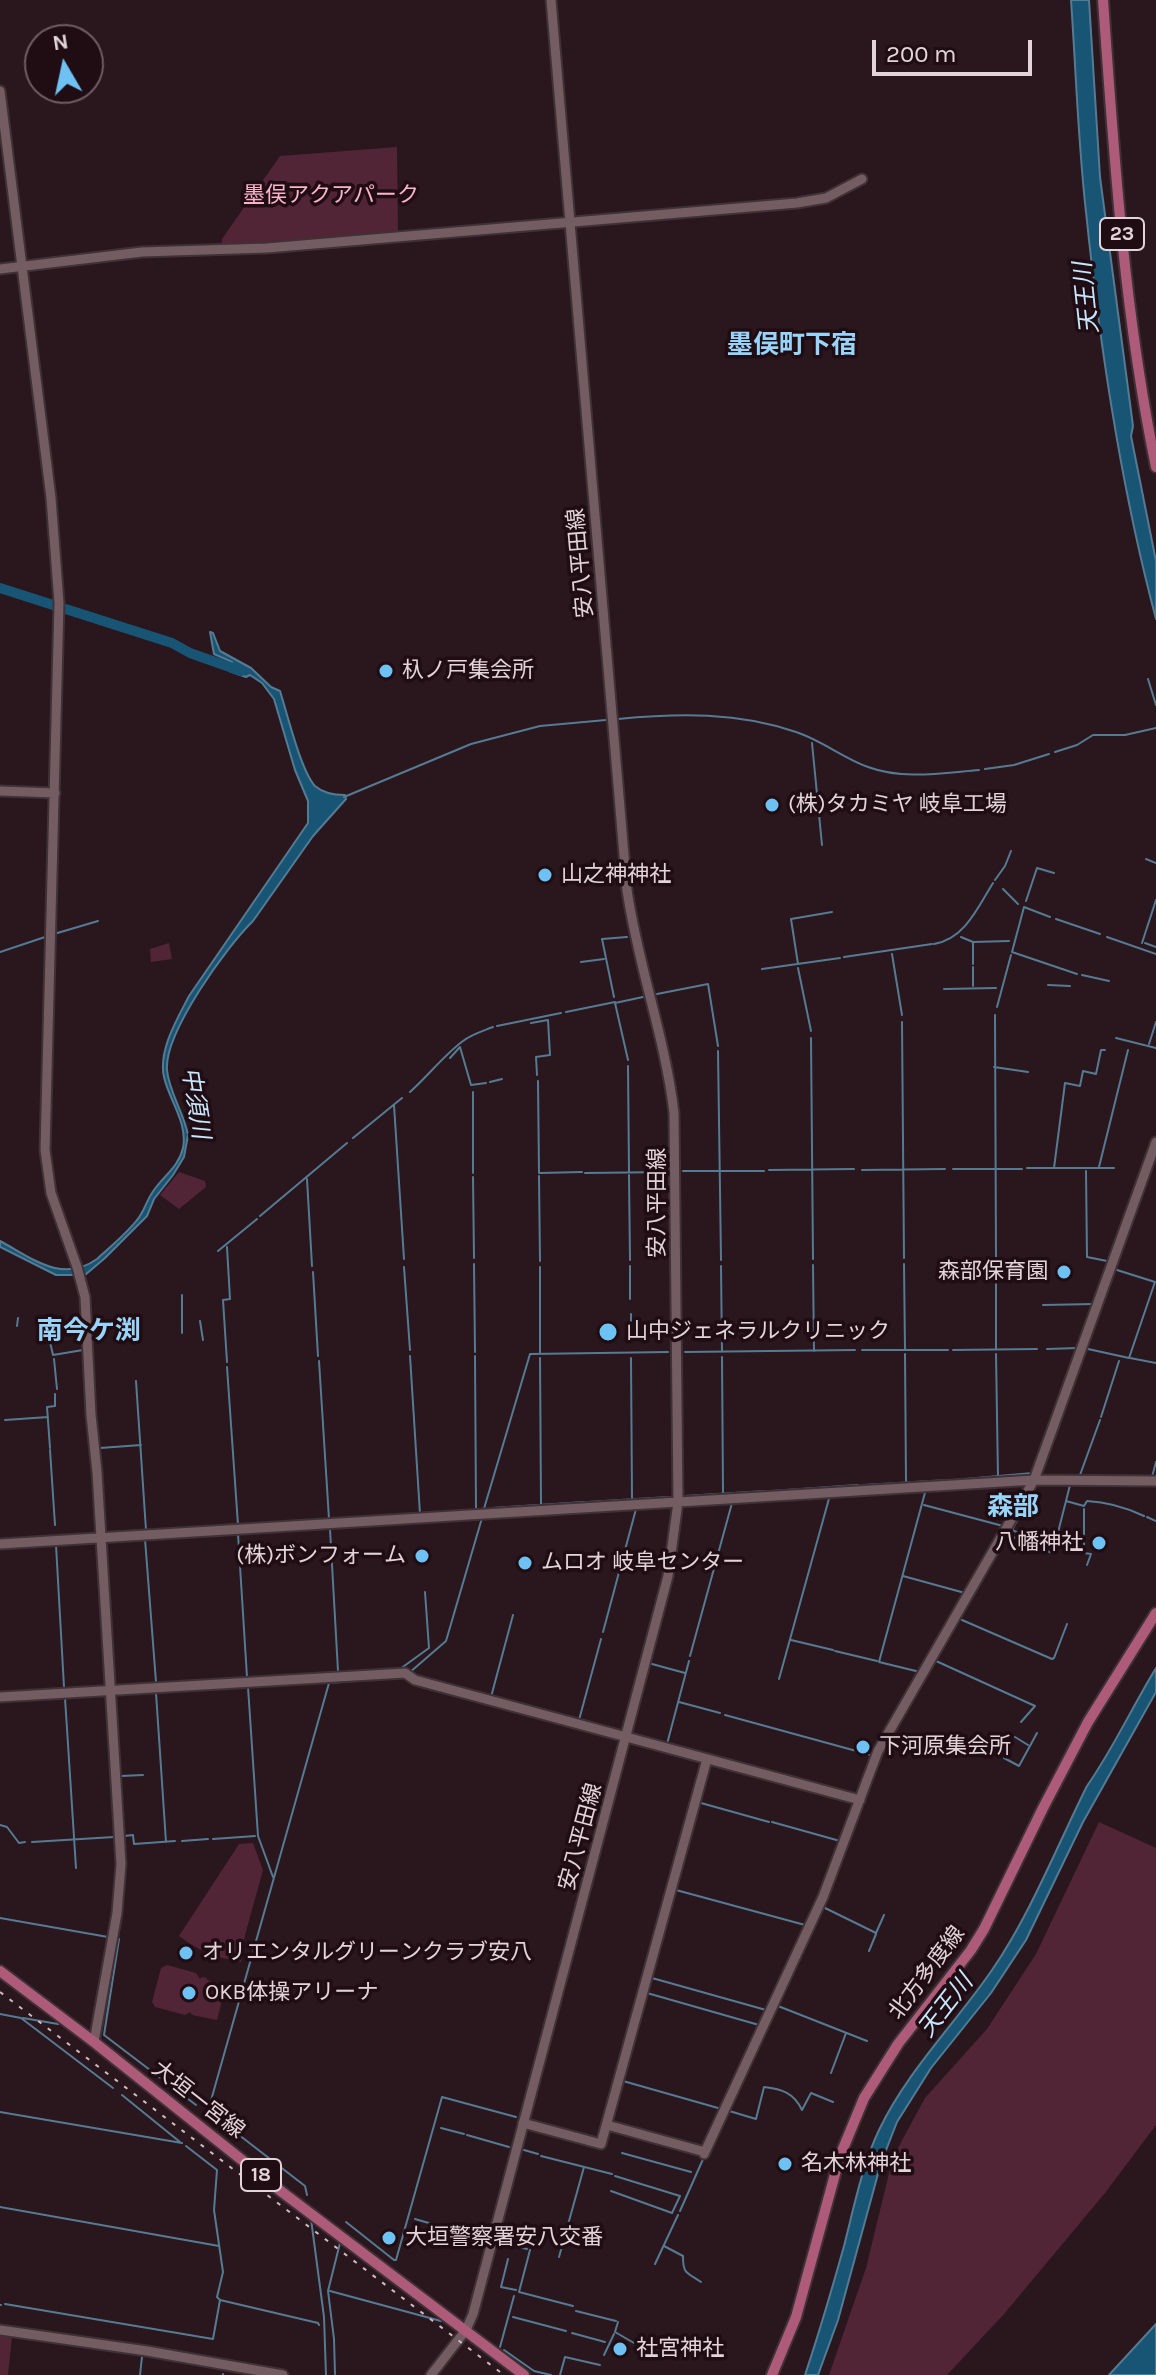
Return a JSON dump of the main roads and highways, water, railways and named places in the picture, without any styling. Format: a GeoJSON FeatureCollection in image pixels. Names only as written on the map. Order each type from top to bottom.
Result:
{"type":"FeatureCollection","features":[{"type":"Feature","properties":{"kind":"main road","name":"23"},"geometry":{"type":"LineString","coordinates":[[1103,0],[1122,234],[1156,467]]}},
{"type":"Feature","properties":{"kind":"main road","name":"北方多度線"},"geometry":{"type":"LineString","coordinates":[[772,2375],[796,2317],[840,2156],[864,2098],[898,2044],[984,1929],[1088,1722],[1156,1613]]}},
{"type":"Feature","properties":{"kind":"main road","name":"大垣一宮線"},"geometry":{"type":"LineString","coordinates":[[0,1971],[282,2192],[524,2375]]}},
{"type":"Feature","properties":{"kind":"water","name":"天王川"},"geometry":{"type":"Polygon","coordinates":[[[1071,0],[1089,0],[1100,177],[1133,426],[1131,436],[1156,561],[1156,619],[1122,469],[1098,315],[1081,159],[1071,0]]]}},
{"type":"Feature","properties":{"kind":"water"},"geometry":{"type":"Polygon","coordinates":[[[210,632],[220,651],[251,668],[271,687],[280,691],[310,779],[318,788],[345,795],[346,799],[313,836],[253,921],[214,969],[176,1035],[167,1070],[188,1135],[184,1157],[154,1199],[147,1216],[105,1258],[85,1275],[56,1275],[0,1247],[0,1241],[47,1266],[72,1269],[97,1259],[139,1217],[152,1193],[178,1161],[183,1148],[183,1130],[166,1086],[163,1067],[166,1046],[174,1025],[189,996],[308,823],[308,801],[295,770],[274,699],[262,683],[250,675],[246,677],[229,671],[232,662],[214,654],[210,632]]]}},
{"type":"Feature","properties":{"kind":"water"},"geometry":{"type":"Polygon","coordinates":[[[1156,1668],[1156,1692],[1083,1822],[1026,1940],[991,1993],[931,2068],[897,2122],[881,2163],[838,2320],[818,2375],[805,2375],[863,2172],[879,2130],[904,2087],[1006,1948],[1087,1786],[1156,1668]]]}},
{"type":"Feature","properties":{"kind":"water"},"geometry":{"type":"Polygon","coordinates":[[[1156,2324],[1156,2375],[1109,2375],[1156,2324]]]}},
{"type":"Feature","properties":{"kind":"waterway"},"geometry":{"type":"LineString","coordinates":[[0,588],[172,643],[190,653],[241,671]]}},
{"type":"Feature","properties":{"kind":"waterway"},"geometry":{"type":"LineString","coordinates":[[1148,679],[1156,705]]}},
{"type":"Feature","properties":{"kind":"waterway"},"geometry":{"type":"LineString","coordinates":[[618,719],[686,715],[752,721],[796,732],[881,771],[923,774],[979,770]]}},
{"type":"Feature","properties":{"kind":"waterway"},"geometry":{"type":"LineString","coordinates":[[344,797],[471,744],[540,726],[606,720]]}},
{"type":"Feature","properties":{"kind":"waterway"},"geometry":{"type":"LineString","coordinates":[[1055,752],[1077,745],[1093,735],[1125,735],[1156,728]]}},
{"type":"Feature","properties":{"kind":"waterway"},"geometry":{"type":"LineString","coordinates":[[812,743],[822,845]]}},
{"type":"Feature","properties":{"kind":"waterway"},"geometry":{"type":"LineString","coordinates":[[985,769],[1014,765],[1049,754]]}},
{"type":"Feature","properties":{"kind":"waterway"},"geometry":{"type":"LineString","coordinates":[[995,880],[1011,851]]}},
{"type":"Feature","properties":{"kind":"waterway"},"geometry":{"type":"LineString","coordinates":[[1146,859],[1156,863]]}},
{"type":"Feature","properties":{"kind":"waterway"},"geometry":{"type":"LineString","coordinates":[[1026,901],[1037,868],[1054,873]]}},
{"type":"Feature","properties":{"kind":"waterway"},"geometry":{"type":"LineString","coordinates":[[934,944],[945,941],[962,929],[993,883]]}},
{"type":"Feature","properties":{"kind":"waterway"},"geometry":{"type":"LineString","coordinates":[[1003,889],[1018,904]]}},
{"type":"Feature","properties":{"kind":"waterway"},"geometry":{"type":"LineString","coordinates":[[1142,943],[1156,900]]}},
{"type":"Feature","properties":{"kind":"waterway"},"geometry":{"type":"LineString","coordinates":[[1050,917],[1024,907],[1012,952],[1077,974]]}},
{"type":"Feature","properties":{"kind":"waterway"},"geometry":{"type":"LineString","coordinates":[[798,964],[791,919],[832,912]]}},
{"type":"Feature","properties":{"kind":"waterway"},"geometry":{"type":"LineString","coordinates":[[1056,919],[1100,934]]}},
{"type":"Feature","properties":{"kind":"waterway"},"geometry":{"type":"LineString","coordinates":[[54,934],[98,921]]}},
{"type":"Feature","properties":{"kind":"waterway"},"geometry":{"type":"LineString","coordinates":[[0,952],[48,936]]}},
{"type":"Feature","properties":{"kind":"waterway"},"geometry":{"type":"LineString","coordinates":[[614,997],[602,939],[627,937]]}},
{"type":"Feature","properties":{"kind":"waterway"},"geometry":{"type":"LineString","coordinates":[[961,937],[973,942],[1009,941]]}},
{"type":"Feature","properties":{"kind":"waterway"},"geometry":{"type":"LineString","coordinates":[[1107,937],[1156,954]]}},
{"type":"Feature","properties":{"kind":"waterway"},"geometry":{"type":"LineString","coordinates":[[973,942],[973,964]]}},
{"type":"Feature","properties":{"kind":"waterway"},"geometry":{"type":"LineString","coordinates":[[1145,943],[1156,947]]}},
{"type":"Feature","properties":{"kind":"waterway"},"geometry":{"type":"LineString","coordinates":[[844,957],[932,944]]}},
{"type":"Feature","properties":{"kind":"waterway"},"geometry":{"type":"LineString","coordinates":[[892,954],[902,1015]]}},
{"type":"Feature","properties":{"kind":"waterway"},"geometry":{"type":"LineString","coordinates":[[997,1007],[1011,955]]}},
{"type":"Feature","properties":{"kind":"waterway"},"geometry":{"type":"LineString","coordinates":[[762,969],[840,958]]}},
{"type":"Feature","properties":{"kind":"waterway"},"geometry":{"type":"LineString","coordinates":[[581,962],[604,959]]}},
{"type":"Feature","properties":{"kind":"waterway"},"geometry":{"type":"LineString","coordinates":[[973,967],[973,986]]}},
{"type":"Feature","properties":{"kind":"waterway"},"geometry":{"type":"LineString","coordinates":[[798,968],[811,1031]]}},
{"type":"Feature","properties":{"kind":"waterway"},"geometry":{"type":"LineString","coordinates":[[1082,975],[1109,981]]}},
{"type":"Feature","properties":{"kind":"waterway"},"geometry":{"type":"LineString","coordinates":[[657,994],[708,984],[718,1046]]}},
{"type":"Feature","properties":{"kind":"waterway"},"geometry":{"type":"LineString","coordinates":[[1048,985],[1070,986]]}},
{"type":"Feature","properties":{"kind":"waterway"},"geometry":{"type":"LineString","coordinates":[[944,989],[996,988]]}},
{"type":"Feature","properties":{"kind":"waterway"},"geometry":{"type":"LineString","coordinates":[[628,1060],[615,1003],[643,997]]}},
{"type":"Feature","properties":{"kind":"waterway"},"geometry":{"type":"LineString","coordinates":[[566,1012],[615,1002]]}},
{"type":"Feature","properties":{"kind":"waterway"},"geometry":{"type":"LineString","coordinates":[[497,1026],[561,1013]]}},
{"type":"Feature","properties":{"kind":"waterway"},"geometry":{"type":"LineString","coordinates":[[995,1015],[996,1257]]}},
{"type":"Feature","properties":{"kind":"waterway"},"geometry":{"type":"LineString","coordinates":[[531,1023],[548,1020],[550,1055],[536,1057],[537,1075]]}},
{"type":"Feature","properties":{"kind":"waterway"},"geometry":{"type":"LineString","coordinates":[[902,1022],[904,1258]]}},
{"type":"Feature","properties":{"kind":"waterway"},"geometry":{"type":"LineString","coordinates":[[1149,1044],[1156,1022]]}},
{"type":"Feature","properties":{"kind":"waterway"},"geometry":{"type":"LineString","coordinates":[[410,1092],[463,1041],[493,1027]]}},
{"type":"Feature","properties":{"kind":"waterway"},"geometry":{"type":"LineString","coordinates":[[811,1038],[813,1259]]}},
{"type":"Feature","properties":{"kind":"waterway"},"geometry":{"type":"LineString","coordinates":[[1116,1038],[1156,1048]]}},
{"type":"Feature","properties":{"kind":"waterway"},"geometry":{"type":"LineString","coordinates":[[450,1058],[460,1047],[471,1085],[486,1083]]}},
{"type":"Feature","properties":{"kind":"waterway"},"geometry":{"type":"LineString","coordinates":[[1054,1168],[1065,1083],[1080,1086],[1083,1071],[1096,1074],[1101,1050],[1105,1050]]}},
{"type":"Feature","properties":{"kind":"waterway"},"geometry":{"type":"LineString","coordinates":[[1099,1167],[1128,1050]]}},
{"type":"Feature","properties":{"kind":"waterway"},"geometry":{"type":"LineString","coordinates":[[718,1051],[721,1260]]}},
{"type":"Feature","properties":{"kind":"waterway"},"geometry":{"type":"LineString","coordinates":[[628,1066],[629,1172]]}},
{"type":"Feature","properties":{"kind":"waterway"},"geometry":{"type":"LineString","coordinates":[[994,1067],[1028,1072]]}},
{"type":"Feature","properties":{"kind":"waterway"},"geometry":{"type":"LineString","coordinates":[[490,1082],[502,1079]]}},
{"type":"Feature","properties":{"kind":"waterway"},"geometry":{"type":"LineString","coordinates":[[538,1081],[539,1173]]}},
{"type":"Feature","properties":{"kind":"waterway"},"geometry":{"type":"LineString","coordinates":[[473,1092],[473,1173]]}},
{"type":"Feature","properties":{"kind":"waterway"},"geometry":{"type":"LineString","coordinates":[[353,1138],[402,1098]]}},
{"type":"Feature","properties":{"kind":"waterway"},"geometry":{"type":"LineString","coordinates":[[394,1105],[404,1259]]}},
{"type":"Feature","properties":{"kind":"waterway"},"geometry":{"type":"LineString","coordinates":[[260,1216],[347,1143]]}},
{"type":"Feature","properties":{"kind":"waterway"},"geometry":{"type":"LineString","coordinates":[[1027,1168],[1114,1168]]}},
{"type":"Feature","properties":{"kind":"waterway"},"geometry":{"type":"LineString","coordinates":[[769,1170],[854,1169]]}},
{"type":"Feature","properties":{"kind":"waterway"},"geometry":{"type":"LineString","coordinates":[[862,1170],[945,1169]]}},
{"type":"Feature","properties":{"kind":"waterway"},"geometry":{"type":"LineString","coordinates":[[953,1169],[1022,1169]]}},
{"type":"Feature","properties":{"kind":"waterway"},"geometry":{"type":"LineString","coordinates":[[683,1171],[764,1171]]}},
{"type":"Feature","properties":{"kind":"waterway"},"geometry":{"type":"LineString","coordinates":[[1086,1171],[1087,1257],[1107,1261]]}},
{"type":"Feature","properties":{"kind":"waterway"},"geometry":{"type":"LineString","coordinates":[[540,1173],[582,1172]]}},
{"type":"Feature","properties":{"kind":"waterway"},"geometry":{"type":"LineString","coordinates":[[585,1173],[669,1172]]}},
{"type":"Feature","properties":{"kind":"waterway"},"geometry":{"type":"LineString","coordinates":[[629,1175],[630,1260]]}},
{"type":"Feature","properties":{"kind":"waterway"},"geometry":{"type":"LineString","coordinates":[[539,1176],[540,1261]]}},
{"type":"Feature","properties":{"kind":"waterway"},"geometry":{"type":"LineString","coordinates":[[473,1177],[474,1258]]}},
{"type":"Feature","properties":{"kind":"waterway"},"geometry":{"type":"LineString","coordinates":[[307,1179],[312,1266]]}},
{"type":"Feature","properties":{"kind":"waterway"},"geometry":{"type":"LineString","coordinates":[[218,1251],[257,1219]]}},
{"type":"Feature","properties":{"kind":"waterway"},"geometry":{"type":"LineString","coordinates":[[227,1247],[230,1299],[223,1300],[227,1362]]}},
{"type":"Feature","properties":{"kind":"waterway"},"geometry":{"type":"LineString","coordinates":[[996,1263],[996,1349]]}},
{"type":"Feature","properties":{"kind":"waterway"},"geometry":{"type":"LineString","coordinates":[[474,1264],[475,1352]]}},
{"type":"Feature","properties":{"kind":"waterway"},"geometry":{"type":"LineString","coordinates":[[904,1264],[905,1350]]}},
{"type":"Feature","properties":{"kind":"waterway"},"geometry":{"type":"LineString","coordinates":[[813,1265],[814,1351]]}},
{"type":"Feature","properties":{"kind":"waterway"},"geometry":{"type":"LineString","coordinates":[[630,1266],[630,1299]]}},
{"type":"Feature","properties":{"kind":"waterway"},"geometry":{"type":"LineString","coordinates":[[721,1266],[722,1352]]}},
{"type":"Feature","properties":{"kind":"waterway"},"geometry":{"type":"LineString","coordinates":[[404,1267],[410,1350]]}},
{"type":"Feature","properties":{"kind":"waterway"},"geometry":{"type":"LineString","coordinates":[[540,1267],[540,1353]]}},
{"type":"Feature","properties":{"kind":"waterway"},"geometry":{"type":"LineString","coordinates":[[1088,1349],[1129,1358],[1155,1282],[1117,1270]]}},
{"type":"Feature","properties":{"kind":"waterway"},"geometry":{"type":"LineString","coordinates":[[313,1272],[318,1356]]}},
{"type":"Feature","properties":{"kind":"waterway"},"geometry":{"type":"LineString","coordinates":[[182,1295],[182,1333]]}},
{"type":"Feature","properties":{"kind":"waterway"},"geometry":{"type":"LineString","coordinates":[[1043,1305],[1094,1304]]}},
{"type":"Feature","properties":{"kind":"waterway"},"geometry":{"type":"LineString","coordinates":[[631,1314],[631,1338]]}},
{"type":"Feature","properties":{"kind":"waterway"},"geometry":{"type":"LineString","coordinates":[[17,1326],[18,1318]]}},
{"type":"Feature","properties":{"kind":"waterway"},"geometry":{"type":"LineString","coordinates":[[200,1321],[203,1340]]}},
{"type":"Feature","properties":{"kind":"waterway"},"geometry":{"type":"LineString","coordinates":[[40,1328],[43,1339]]}},
{"type":"Feature","properties":{"kind":"waterway"},"geometry":{"type":"LineString","coordinates":[[50,1342],[53,1355],[83,1350]]}},
{"type":"Feature","properties":{"kind":"waterway"},"geometry":{"type":"LineString","coordinates":[[1047,1349],[1078,1348]]}},
{"type":"Feature","properties":{"kind":"waterway"},"geometry":{"type":"LineString","coordinates":[[953,1350],[1037,1349]]}},
{"type":"Feature","properties":{"kind":"waterway"},"geometry":{"type":"LineString","coordinates":[[685,1352],[855,1350]]}},
{"type":"Feature","properties":{"kind":"waterway"},"geometry":{"type":"LineString","coordinates":[[862,1350],[948,1350]]}},
{"type":"Feature","properties":{"kind":"waterway"},"geometry":{"type":"LineString","coordinates":[[483,1512],[530,1354],[668,1352]]}},
{"type":"Feature","properties":{"kind":"waterway"},"geometry":{"type":"LineString","coordinates":[[905,1354],[906,1482]]}},
{"type":"Feature","properties":{"kind":"waterway"},"geometry":{"type":"LineString","coordinates":[[996,1354],[998,1477]]}},
{"type":"Feature","properties":{"kind":"waterway"},"geometry":{"type":"LineString","coordinates":[[410,1356],[420,1514]]}},
{"type":"Feature","properties":{"kind":"waterway"},"geometry":{"type":"LineString","coordinates":[[475,1356],[478,1509]]}},
{"type":"Feature","properties":{"kind":"waterway"},"geometry":{"type":"LineString","coordinates":[[722,1357],[723,1493]]}},
{"type":"Feature","properties":{"kind":"waterway"},"geometry":{"type":"LineString","coordinates":[[540,1358],[541,1505]]}},
{"type":"Feature","properties":{"kind":"waterway"},"geometry":{"type":"LineString","coordinates":[[631,1358],[632,1499]]}},
{"type":"Feature","properties":{"kind":"waterway"},"geometry":{"type":"LineString","coordinates":[[1130,1358],[1156,1363]]}},
{"type":"Feature","properties":{"kind":"waterway"},"geometry":{"type":"LineString","coordinates":[[54,1359],[57,1389]]}},
{"type":"Feature","properties":{"kind":"waterway"},"geometry":{"type":"LineString","coordinates":[[319,1361],[329,1519]]}},
{"type":"Feature","properties":{"kind":"waterway"},"geometry":{"type":"LineString","coordinates":[[1101,1417],[1119,1361]]}},
{"type":"Feature","properties":{"kind":"waterway"},"geometry":{"type":"LineString","coordinates":[[227,1367],[238,1525]]}},
{"type":"Feature","properties":{"kind":"waterway"},"geometry":{"type":"LineString","coordinates":[[136,1381],[146,1530]]}},
{"type":"Feature","properties":{"kind":"waterway"},"geometry":{"type":"LineString","coordinates":[[50,1448],[47,1407],[55,1406],[55,1394]]}},
{"type":"Feature","properties":{"kind":"waterway"},"geometry":{"type":"LineString","coordinates":[[5,1420],[48,1417]]}},
{"type":"Feature","properties":{"kind":"waterway"},"geometry":{"type":"LineString","coordinates":[[1080,1475],[1100,1420]]}},
{"type":"Feature","properties":{"kind":"waterway"},"geometry":{"type":"LineString","coordinates":[[100,1448],[141,1445]]}},
{"type":"Feature","properties":{"kind":"waterway"},"geometry":{"type":"LineString","coordinates":[[50,1450],[55,1525]]}},
{"type":"Feature","properties":{"kind":"waterway"},"geometry":{"type":"LineString","coordinates":[[1152,1477],[1156,1462]]}},
{"type":"Feature","properties":{"kind":"waterway"},"geometry":{"type":"LineString","coordinates":[[954,1480],[1033,1473]]}},
{"type":"Feature","properties":{"kind":"waterway"},"geometry":{"type":"LineString","coordinates":[[1045,1475],[1095,1476]]}},
{"type":"Feature","properties":{"kind":"waterway"},"geometry":{"type":"LineString","coordinates":[[864,1485],[948,1480]]}},
{"type":"Feature","properties":{"kind":"waterway"},"geometry":{"type":"LineString","coordinates":[[772,1491],[858,1485]]}},
{"type":"Feature","properties":{"kind":"waterway"},"geometry":{"type":"LineString","coordinates":[[1066,1501],[1070,1485]]}},
{"type":"Feature","properties":{"kind":"waterway"},"geometry":{"type":"LineString","coordinates":[[920,1672],[879,1662],[926,1489]]}},
{"type":"Feature","properties":{"kind":"waterway"},"geometry":{"type":"LineString","coordinates":[[685,1496],[766,1491]]}},
{"type":"Feature","properties":{"kind":"waterway"},"geometry":{"type":"LineString","coordinates":[[1033,1491],[1012,1530],[1054,1548],[1066,1501],[1084,1506],[1087,1501],[1109,1504],[1144,1516]]}},
{"type":"Feature","properties":{"kind":"waterway"},"geometry":{"type":"LineString","coordinates":[[779,1679],[830,1495]]}},
{"type":"Feature","properties":{"kind":"waterway"},"geometry":{"type":"LineString","coordinates":[[588,1502],[669,1497]]}},
{"type":"Feature","properties":{"kind":"waterway"},"geometry":{"type":"LineString","coordinates":[[492,1508],[585,1502]]}},
{"type":"Feature","properties":{"kind":"waterway"},"geometry":{"type":"LineString","coordinates":[[690,1656],[732,1503]]}},
{"type":"Feature","properties":{"kind":"waterway"},"geometry":{"type":"LineString","coordinates":[[924,1505],[1003,1526]]}},
{"type":"Feature","properties":{"kind":"waterway"},"geometry":{"type":"LineString","coordinates":[[603,1632],[636,1509]]}},
{"type":"Feature","properties":{"kind":"waterway"},"geometry":{"type":"LineString","coordinates":[[1084,1509],[1084,1553],[1091,1554],[1087,1565]]}},
{"type":"Feature","properties":{"kind":"waterway"},"geometry":{"type":"LineString","coordinates":[[1147,1517],[1156,1521]]}},
{"type":"Feature","properties":{"kind":"waterway"},"geometry":{"type":"LineString","coordinates":[[409,1673],[446,1641],[482,1518]]}},
{"type":"Feature","properties":{"kind":"waterway"},"geometry":{"type":"LineString","coordinates":[[330,1529],[338,1671]]}},
{"type":"Feature","properties":{"kind":"waterway"},"geometry":{"type":"LineString","coordinates":[[112,1532],[146,1530]]}},
{"type":"Feature","properties":{"kind":"waterway"},"geometry":{"type":"LineString","coordinates":[[238,1534],[247,1677]]}},
{"type":"Feature","properties":{"kind":"waterway"},"geometry":{"type":"LineString","coordinates":[[1008,1535],[1052,1553]]}},
{"type":"Feature","properties":{"kind":"waterway"},"geometry":{"type":"LineString","coordinates":[[0,1539],[7,1539]]}},
{"type":"Feature","properties":{"kind":"waterway"},"geometry":{"type":"LineString","coordinates":[[145,1539],[156,1682]]}},
{"type":"Feature","properties":{"kind":"waterway"},"geometry":{"type":"LineString","coordinates":[[56,1545],[64,1687]]}},
{"type":"Feature","properties":{"kind":"waterway"},"geometry":{"type":"LineString","coordinates":[[903,1576],[965,1593]]}},
{"type":"Feature","properties":{"kind":"waterway"},"geometry":{"type":"LineString","coordinates":[[400,1669],[429,1648],[425,1592]]}},
{"type":"Feature","properties":{"kind":"waterway"},"geometry":{"type":"LineString","coordinates":[[491,1697],[513,1615]]}},
{"type":"Feature","properties":{"kind":"waterway"},"geometry":{"type":"LineString","coordinates":[[962,1620],[1052,1659],[1067,1624]]}},
{"type":"Feature","properties":{"kind":"waterway"},"geometry":{"type":"LineString","coordinates":[[579,1720],[601,1639]]}},
{"type":"Feature","properties":{"kind":"waterway"},"geometry":{"type":"LineString","coordinates":[[791,1640],[833,1650]]}},
{"type":"Feature","properties":{"kind":"waterway"},"geometry":{"type":"LineString","coordinates":[[835,1651],[877,1661]]}},
{"type":"Feature","properties":{"kind":"waterway"},"geometry":{"type":"LineString","coordinates":[[667,1744],[689,1661]]}},
{"type":"Feature","properties":{"kind":"waterway"},"geometry":{"type":"LineString","coordinates":[[936,1661],[1035,1706],[1021,1722]]}},
{"type":"Feature","properties":{"kind":"waterway"},"geometry":{"type":"LineString","coordinates":[[652,1664],[685,1673]]}},
{"type":"Feature","properties":{"kind":"waterway"},"geometry":{"type":"LineString","coordinates":[[307,2195],[305,2186],[208,2111],[329,1683],[392,1678]]}},
{"type":"Feature","properties":{"kind":"waterway"},"geometry":{"type":"LineString","coordinates":[[248,1687],[258,1836],[273,1877]]}},
{"type":"Feature","properties":{"kind":"waterway"},"geometry":{"type":"LineString","coordinates":[[156,1693],[166,1842]]}},
{"type":"Feature","properties":{"kind":"waterway"},"geometry":{"type":"LineString","coordinates":[[65,1698],[76,1868]]}},
{"type":"Feature","properties":{"kind":"waterway"},"geometry":{"type":"LineString","coordinates":[[679,1702],[720,1713]]}},
{"type":"Feature","properties":{"kind":"waterway"},"geometry":{"type":"LineString","coordinates":[[725,1715],[871,1755]]}},
{"type":"Feature","properties":{"kind":"waterway"},"geometry":{"type":"LineString","coordinates":[[1004,1758],[1019,1766],[1037,1733]]}},
{"type":"Feature","properties":{"kind":"waterway"},"geometry":{"type":"LineString","coordinates":[[1015,1737],[1028,1745]]}},
{"type":"Feature","properties":{"kind":"waterway"},"geometry":{"type":"LineString","coordinates":[[121,1776],[143,1775]]}},
{"type":"Feature","properties":{"kind":"waterway"},"geometry":{"type":"LineString","coordinates":[[701,1803],[769,1822]]}},
{"type":"Feature","properties":{"kind":"waterway"},"geometry":{"type":"LineString","coordinates":[[772,1822],[840,1841]]}},
{"type":"Feature","properties":{"kind":"waterway"},"geometry":{"type":"LineString","coordinates":[[0,1825],[7,1827],[19,1843],[25,1842]]}},
{"type":"Feature","properties":{"kind":"waterway"},"geometry":{"type":"LineString","coordinates":[[124,1836],[133,1835],[134,1844],[175,1841]]}},
{"type":"Feature","properties":{"kind":"waterway"},"geometry":{"type":"LineString","coordinates":[[213,1839],[255,1836]]}},
{"type":"Feature","properties":{"kind":"waterway"},"geometry":{"type":"LineString","coordinates":[[32,1842],[114,1837]]}},
{"type":"Feature","properties":{"kind":"waterway"},"geometry":{"type":"LineString","coordinates":[[182,1841],[208,1839]]}},
{"type":"Feature","properties":{"kind":"waterway"},"geometry":{"type":"LineString","coordinates":[[676,1890],[805,1925]]}},
{"type":"Feature","properties":{"kind":"waterway"},"geometry":{"type":"LineString","coordinates":[[823,1907],[876,1933],[884,1915]]}},
{"type":"Feature","properties":{"kind":"waterway"},"geometry":{"type":"LineString","coordinates":[[0,1918],[108,1937]]}},
{"type":"Feature","properties":{"kind":"waterway"},"geometry":{"type":"LineString","coordinates":[[869,1951],[876,1934]]}},
{"type":"Feature","properties":{"kind":"waterway"},"geometry":{"type":"LineString","coordinates":[[116,1939],[119,1939],[104,2035],[196,2105]]}},
{"type":"Feature","properties":{"kind":"waterway"},"geometry":{"type":"LineString","coordinates":[[652,1978],[766,2010]]}},
{"type":"Feature","properties":{"kind":"waterway"},"geometry":{"type":"LineString","coordinates":[[647,1993],[759,2025]]}},
{"type":"Feature","properties":{"kind":"waterway"},"geometry":{"type":"LineString","coordinates":[[778,2006],[867,2041]]}},
{"type":"Feature","properties":{"kind":"waterway"},"geometry":{"type":"LineString","coordinates":[[0,2014],[21,2018],[113,2088]]}},
{"type":"Feature","properties":{"kind":"waterway"},"geometry":{"type":"LineString","coordinates":[[23,2018],[58,2024]]}},
{"type":"Feature","properties":{"kind":"waterway"},"geometry":{"type":"LineString","coordinates":[[831,2073],[846,2033]]}},
{"type":"Feature","properties":{"kind":"waterway"},"geometry":{"type":"LineString","coordinates":[[623,2081],[718,2108]]}},
{"type":"Feature","properties":{"kind":"waterway"},"geometry":{"type":"LineString","coordinates":[[726,2110],[756,2119],[764,2087],[787,2093],[802,2110],[811,2093],[833,2102]]}},
{"type":"Feature","properties":{"kind":"waterway"},"geometry":{"type":"LineString","coordinates":[[122,2095],[180,2142]]}},
{"type":"Feature","properties":{"kind":"waterway"},"geometry":{"type":"LineString","coordinates":[[346,2222],[396,2260],[442,2097],[516,2117]]}},
{"type":"Feature","properties":{"kind":"waterway"},"geometry":{"type":"LineString","coordinates":[[0,2112],[182,2143]]}},
{"type":"Feature","properties":{"kind":"waterway"},"geometry":{"type":"LineString","coordinates":[[441,2128],[464,2134]]}},
{"type":"Feature","properties":{"kind":"waterway"},"geometry":{"type":"LineString","coordinates":[[467,2135],[509,2147]]}},
{"type":"Feature","properties":{"kind":"waterway"},"geometry":{"type":"LineString","coordinates":[[186,2146],[217,2170],[214,2210],[223,2272],[217,2297],[319,2325]]}},
{"type":"Feature","properties":{"kind":"waterway"},"geometry":{"type":"LineString","coordinates":[[524,2150],[538,2154]]}},
{"type":"Feature","properties":{"kind":"waterway"},"geometry":{"type":"LineString","coordinates":[[622,2153],[691,2172]]}},
{"type":"Feature","properties":{"kind":"waterway"},"geometry":{"type":"LineString","coordinates":[[541,2156],[612,2174]]}},
{"type":"Feature","properties":{"kind":"waterway"},"geometry":{"type":"LineString","coordinates":[[680,2211],[704,2157]]}},
{"type":"Feature","properties":{"kind":"waterway"},"geometry":{"type":"LineString","coordinates":[[559,2257],[584,2167]]}},
{"type":"Feature","properties":{"kind":"waterway"},"geometry":{"type":"LineString","coordinates":[[611,2191],[672,2213],[680,2196],[615,2176]]}},
{"type":"Feature","properties":{"kind":"waterway"},"geometry":{"type":"LineString","coordinates":[[0,2207],[219,2246]]}},
{"type":"Feature","properties":{"kind":"waterway"},"geometry":{"type":"LineString","coordinates":[[655,2264],[678,2215]]}},
{"type":"Feature","properties":{"kind":"waterway"},"geometry":{"type":"LineString","coordinates":[[311,2219],[324,2317],[326,2375]]}},
{"type":"Feature","properties":{"kind":"waterway"},"geometry":{"type":"LineString","coordinates":[[415,2219],[439,2226]]}},
{"type":"Feature","properties":{"kind":"waterway"},"geometry":{"type":"LineString","coordinates":[[443,2227],[485,2238]]}},
{"type":"Feature","properties":{"kind":"waterway"},"geometry":{"type":"LineString","coordinates":[[498,2242],[527,2249]]}},
{"type":"Feature","properties":{"kind":"waterway"},"geometry":{"type":"LineString","coordinates":[[335,2374],[328,2291],[340,2243]]}},
{"type":"Feature","properties":{"kind":"waterway"},"geometry":{"type":"LineString","coordinates":[[664,2246],[683,2256],[686,2272],[701,2282]]}},
{"type":"Feature","properties":{"kind":"waterway"},"geometry":{"type":"LineString","coordinates":[[530,2250],[519,2292],[573,2306]]}},
{"type":"Feature","properties":{"kind":"waterway"},"geometry":{"type":"LineString","coordinates":[[508,2259],[501,2287],[516,2290]]}},
{"type":"Feature","properties":{"kind":"waterway"},"geometry":{"type":"LineString","coordinates":[[330,2291],[441,2321]]}},
{"type":"Feature","properties":{"kind":"waterway"},"geometry":{"type":"LineString","coordinates":[[500,2347],[514,2296]]}},
{"type":"Feature","properties":{"kind":"waterway"},"geometry":{"type":"LineString","coordinates":[[5,2304],[213,2339],[220,2300]]}},
{"type":"Feature","properties":{"kind":"waterway"},"geometry":{"type":"LineString","coordinates":[[576,2311],[616,2321]]}},
{"type":"Feature","properties":{"kind":"waterway"},"geometry":{"type":"LineString","coordinates":[[513,2317],[566,2331]]}},
{"type":"Feature","properties":{"kind":"waterway"},"geometry":{"type":"LineString","coordinates":[[618,2322],[615,2332],[634,2343]]}},
{"type":"Feature","properties":{"kind":"waterway"},"geometry":{"type":"LineString","coordinates":[[572,2333],[605,2342]]}},
{"type":"Feature","properties":{"kind":"waterway"},"geometry":{"type":"LineString","coordinates":[[604,2355],[614,2334]]}},
{"type":"Feature","properties":{"kind":"waterway"},"geometry":{"type":"LineString","coordinates":[[504,2350],[534,2371],[551,2375]]}},
{"type":"Feature","properties":{"kind":"waterway"},"geometry":{"type":"LineString","coordinates":[[140,2375],[142,2357]]}},
{"type":"Feature","properties":{"kind":"waterway"},"geometry":{"type":"LineString","coordinates":[[560,2375],[565,2357],[600,2365]]}},
{"type":"Feature","properties":{"kind":"railway"},"geometry":{"type":"LineString","coordinates":[[0,1992],[504,2375]]}},
{"type":"Feature","properties":{"kind":"place","name":"杁ノ戸集会所"},"geometry":{"type":"Point","coordinates":[386,671]}},
{"type":"Feature","properties":{"kind":"place","name":"(株)タカミヤ 岐阜工場"},"geometry":{"type":"Point","coordinates":[772,805]}},
{"type":"Feature","properties":{"kind":"place","name":"山之神神社"},"geometry":{"type":"Point","coordinates":[545,875]}},
{"type":"Feature","properties":{"kind":"place","name":"森部保育園"},"geometry":{"type":"Point","coordinates":[1064,1272]}},
{"type":"Feature","properties":{"kind":"place","name":"山中ジェネラルクリニック"},"geometry":{"type":"Point","coordinates":[608,1332]}},
{"type":"Feature","properties":{"kind":"place","name":"八幡神社"},"geometry":{"type":"Point","coordinates":[1099,1543]}},
{"type":"Feature","properties":{"kind":"place","name":"(株)ボンフォーム"},"geometry":{"type":"Point","coordinates":[422,1556]}},
{"type":"Feature","properties":{"kind":"place","name":"ムロオ 岐阜センター"},"geometry":{"type":"Point","coordinates":[525,1563]}},
{"type":"Feature","properties":{"kind":"place","name":"下河原集会所"},"geometry":{"type":"Point","coordinates":[863,1747]}},
{"type":"Feature","properties":{"kind":"place","name":"オリエンタルグリーンクラブ安八"},"geometry":{"type":"Point","coordinates":[186,1953]}},
{"type":"Feature","properties":{"kind":"place","name":"OKB体操アリーナ"},"geometry":{"type":"Point","coordinates":[189,1993]}},
{"type":"Feature","properties":{"kind":"place","name":"名木林神社"},"geometry":{"type":"Point","coordinates":[785,2164]}},
{"type":"Feature","properties":{"kind":"place","name":"大垣警察署安八交番"},"geometry":{"type":"Point","coordinates":[389,2238]}},
{"type":"Feature","properties":{"kind":"place","name":"社宮神社"},"geometry":{"type":"Point","coordinates":[620,2349]}},
{"type":"Feature","properties":{"kind":"district","name":"墨俣町下宿"},"geometry":{"type":"Point","coordinates":[792,346]}},
{"type":"Feature","properties":{"kind":"district","name":"南今ケ渕"},"geometry":{"type":"Point","coordinates":[89,1332]}},
{"type":"Feature","properties":{"kind":"district","name":"森部"},"geometry":{"type":"Point","coordinates":[1013,1508]}},
{"type":"Feature","properties":{"kind":"park label","name":"墨俣アクアパーク"},"geometry":{"type":"Point","coordinates":[331,196]}},
{"type":"Feature","properties":{"kind":"water label","name":"中須川"},"geometry":{"type":"Point","coordinates":[195,1103]}}]}
